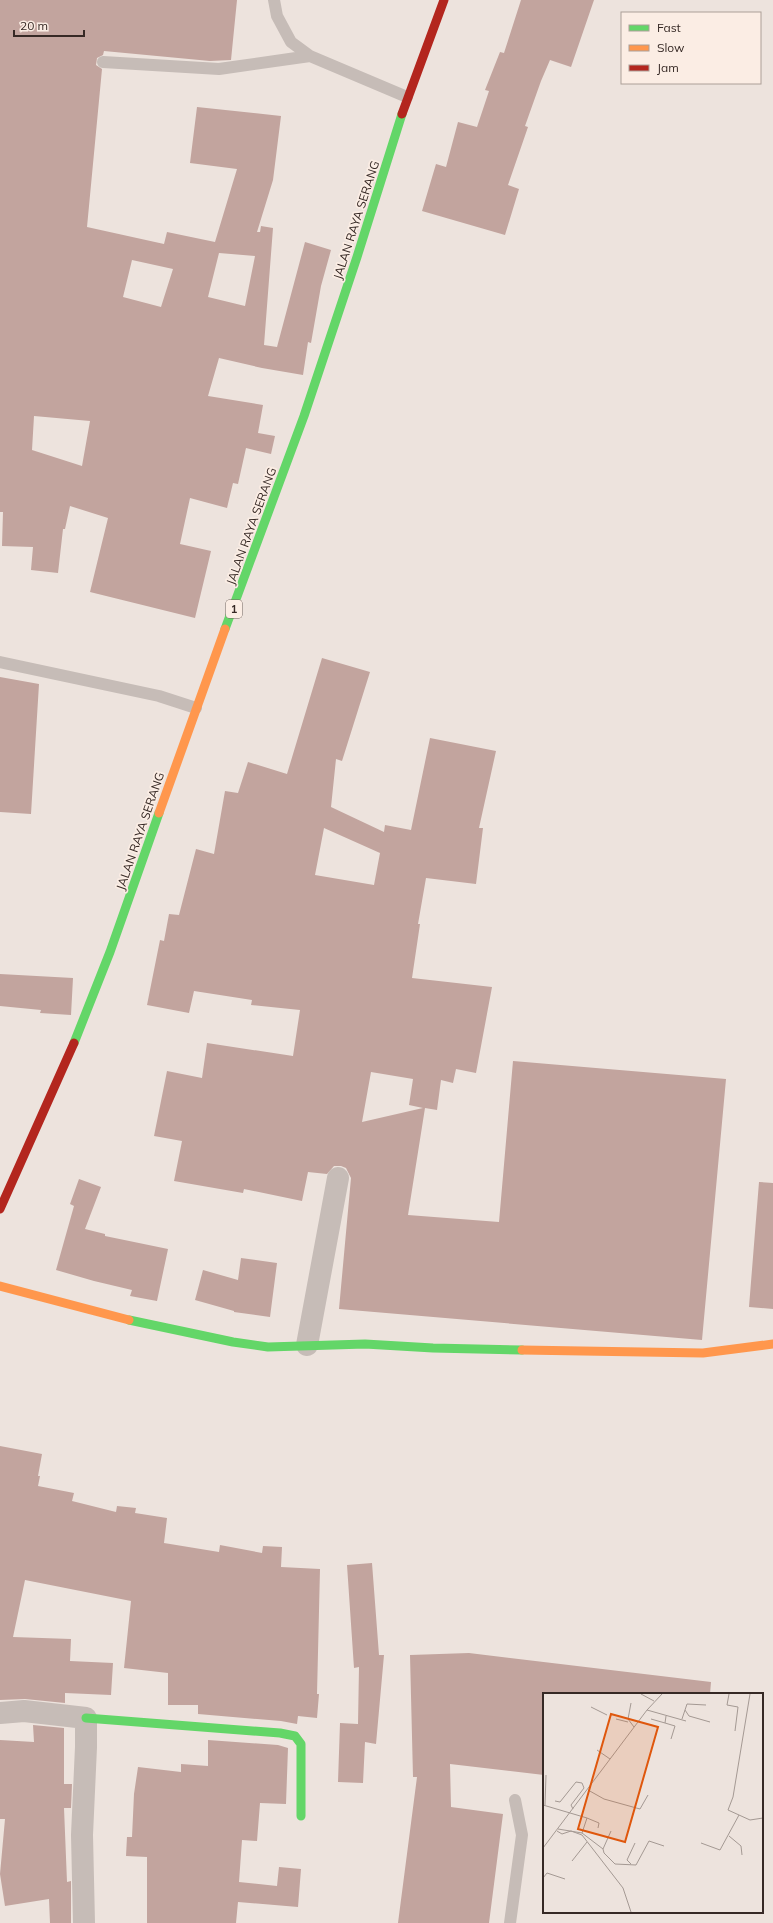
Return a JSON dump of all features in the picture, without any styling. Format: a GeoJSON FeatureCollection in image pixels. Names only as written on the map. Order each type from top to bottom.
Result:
{"type":"FeatureCollection","features":[{"type":"Feature","properties":{"kind":"main road","name":"JALAN RAYA SERANG"},"geometry":{"type":"LineString","coordinates":[[0,1209],[76,1039],[113,945],[196,708],[304,416],[357,257],[407,97],[444,0]]}},
{"type":"Feature","properties":{"kind":"main road"},"geometry":{"type":"LineString","coordinates":[[0,1286],[105,1315],[233,1342],[268,1346],[365,1344],[434,1348],[703,1353],[773,1344]]}},
{"type":"Feature","properties":{"kind":"main road"},"geometry":{"type":"LineString","coordinates":[[86,1718],[280,1733],[295,1736],[301,1744],[301,1816]]}},
{"type":"Feature","properties":{"kind":"street"},"geometry":{"type":"LineString","coordinates":[[306,1345],[338,1178]]}},
{"type":"Feature","properties":{"kind":"street"},"geometry":{"type":"LineString","coordinates":[[0,1713],[24,1711],[86,1718],[82,1835],[84,1923]]}},
{"type":"Feature","properties":{"kind":"lane"},"geometry":{"type":"LineString","coordinates":[[274,0],[278,16],[291,42],[310,56],[407,97]]}},
{"type":"Feature","properties":{"kind":"lane"},"geometry":{"type":"LineString","coordinates":[[103,62],[219,69],[310,56]]}},
{"type":"Feature","properties":{"kind":"lane"},"geometry":{"type":"LineString","coordinates":[[0,662],[159,696],[196,708]]}},
{"type":"Feature","properties":{"kind":"lane"},"geometry":{"type":"LineString","coordinates":[[510,1923],[522,1835],[515,1800]]}},
{"type":"Feature","properties":{"kind":"building"},"geometry":{"type":"Polygon","coordinates":[[[0,0],[237,0],[231,60],[210,61],[104,51],[103,55],[97,58],[96,65],[102,69],[87,227],[164,244],[167,232],[215,242],[237,169],[190,163],[197,107],[281,116],[273,180],[257,232],[260,232],[261,226],[273,228],[264,345],[277,347],[305,242],[331,250],[321,286],[311,343],[308,342],[303,375],[262,368],[219,358],[208,396],[263,405],[258,433],[275,436],[271,454],[246,448],[238,484],[233,483],[227,508],[190,498],[180,544],[211,551],[195,618],[90,592],[108,518],[70,506],[65,529],[63,529],[58,573],[31,570],[33,547],[2,546],[3,512],[0,512],[0,0]],[[219,253],[208,297],[245,306],[255,256],[219,253]],[[132,260],[123,297],[161,307],[173,269],[132,260]],[[34,416],[32,450],[82,466],[90,421],[34,416]]]}},
{"type":"Feature","properties":{"kind":"building"},"geometry":{"type":"Polygon","coordinates":[[[521,0],[594,0],[571,67],[550,60],[541,81],[525,126],[528,127],[508,185],[519,189],[505,235],[422,211],[436,164],[446,167],[458,122],[477,127],[489,91],[485,90],[500,52],[504,53],[521,0]]]}},
{"type":"Feature","properties":{"kind":"building"},"geometry":{"type":"Polygon","coordinates":[[[322,658],[370,672],[342,761],[336,759],[331,807],[384,832],[385,825],[411,830],[430,738],[496,751],[479,828],[483,828],[476,884],[426,878],[418,924],[420,924],[412,978],[492,987],[476,1073],[456,1069],[453,1083],[441,1080],[437,1110],[425,1108],[408,1215],[499,1222],[513,1061],[726,1079],[702,1340],[339,1309],[351,1178],[346,1168],[334,1166],[327,1174],[308,1172],[302,1201],[244,1189],[243,1193],[174,1181],[182,1141],[154,1136],[167,1071],[202,1078],[207,1043],[293,1056],[300,1010],[251,1005],[252,1000],[194,991],[189,1013],[147,1005],[160,940],[164,941],[169,914],[179,915],[196,849],[214,854],[225,791],[238,793],[248,762],[287,774],[322,658]],[[324,828],[315,875],[374,885],[380,853],[324,828]],[[371,1072],[362,1122],[423,1108],[409,1105],[413,1079],[371,1072]]]}},
{"type":"Feature","properties":{"kind":"building"},"geometry":{"type":"Polygon","coordinates":[[[0,677],[39,684],[31,814],[0,812],[0,677]]]}},
{"type":"Feature","properties":{"kind":"building"},"geometry":{"type":"Polygon","coordinates":[[[0,974],[73,978],[71,1015],[40,1013],[41,1010],[0,1006],[0,974]]]}},
{"type":"Feature","properties":{"kind":"building"},"geometry":{"type":"Polygon","coordinates":[[[79,1179],[101,1187],[85,1229],[105,1234],[105,1236],[168,1249],[157,1301],[130,1296],[132,1290],[56,1270],[74,1206],[70,1204],[79,1179]]]}},
{"type":"Feature","properties":{"kind":"building"},"geometry":{"type":"Polygon","coordinates":[[[759,1182],[773,1183],[773,1309],[749,1307],[759,1182]]]}},
{"type":"Feature","properties":{"kind":"building"},"geometry":{"type":"Polygon","coordinates":[[[241,1258],[277,1263],[270,1317],[234,1312],[195,1300],[203,1270],[238,1280],[241,1258]]]}},
{"type":"Feature","properties":{"kind":"building"},"geometry":{"type":"Polygon","coordinates":[[[0,1446],[42,1454],[38,1476],[40,1476],[38,1486],[74,1493],[72,1501],[116,1512],[117,1506],[136,1508],[135,1513],[167,1518],[164,1543],[219,1552],[220,1545],[262,1553],[263,1546],[282,1547],[281,1567],[320,1569],[317,1694],[319,1694],[317,1718],[298,1716],[297,1724],[281,1721],[198,1714],[198,1705],[168,1705],[168,1673],[124,1668],[131,1601],[25,1580],[13,1637],[71,1639],[70,1661],[113,1663],[111,1695],[65,1693],[65,1703],[25,1699],[0,1700],[0,1446]]]}},
{"type":"Feature","properties":{"kind":"building"},"geometry":{"type":"Polygon","coordinates":[[[372,1563],[379,1655],[384,1655],[376,1744],[365,1742],[363,1783],[338,1782],[340,1723],[358,1724],[359,1667],[354,1668],[347,1565],[372,1563]]]}},
{"type":"Feature","properties":{"kind":"building"},"geometry":{"type":"Polygon","coordinates":[[[469,1653],[711,1682],[710,1693],[543,1693],[543,1775],[450,1764],[451,1807],[503,1814],[489,1923],[398,1923],[417,1777],[413,1777],[410,1655],[469,1653]]]}},
{"type":"Feature","properties":{"kind":"building"},"geometry":{"type":"Polygon","coordinates":[[[33,1725],[64,1728],[64,1784],[72,1784],[71,1808],[64,1808],[67,1882],[71,1881],[71,1923],[50,1923],[49,1899],[5,1906],[0,1874],[5,1819],[0,1819],[0,1740],[34,1742],[33,1725]]]}},
{"type":"Feature","properties":{"kind":"building"},"geometry":{"type":"Polygon","coordinates":[[[208,1740],[278,1745],[288,1748],[286,1804],[260,1803],[257,1841],[242,1840],[239,1882],[277,1886],[279,1867],[301,1869],[298,1907],[238,1902],[236,1923],[147,1923],[147,1857],[126,1856],[127,1837],[132,1837],[134,1794],[138,1767],[181,1772],[181,1764],[208,1766],[208,1740]]]}},
{"type":"Feature","properties":{"kind":"traffic: fast"},"geometry":{"type":"LineString","coordinates":[[225,629],[304,416],[357,257],[402,114]]}},
{"type":"Feature","properties":{"kind":"traffic: fast"},"geometry":{"type":"LineString","coordinates":[[74,1043],[110,952],[159,813]]}},
{"type":"Feature","properties":{"kind":"traffic: fast"},"geometry":{"type":"LineString","coordinates":[[129,1320],[233,1342],[268,1347],[365,1344],[433,1348],[522,1350]]}},
{"type":"Feature","properties":{"kind":"traffic: fast"},"geometry":{"type":"LineString","coordinates":[[86,1718],[280,1733],[295,1736],[301,1744],[301,1816]]}},
{"type":"Feature","properties":{"kind":"traffic: slow"},"geometry":{"type":"LineString","coordinates":[[159,813],[225,629]]}},
{"type":"Feature","properties":{"kind":"traffic: slow"},"geometry":{"type":"LineString","coordinates":[[0,1286],[129,1320]]}},
{"type":"Feature","properties":{"kind":"traffic: slow"},"geometry":{"type":"LineString","coordinates":[[522,1350],[703,1353],[773,1344]]}},
{"type":"Feature","properties":{"kind":"traffic: jam"},"geometry":{"type":"LineString","coordinates":[[402,114],[444,0]]}},
{"type":"Feature","properties":{"kind":"traffic: jam"},"geometry":{"type":"LineString","coordinates":[[0,1209],[74,1043]]}}]}
